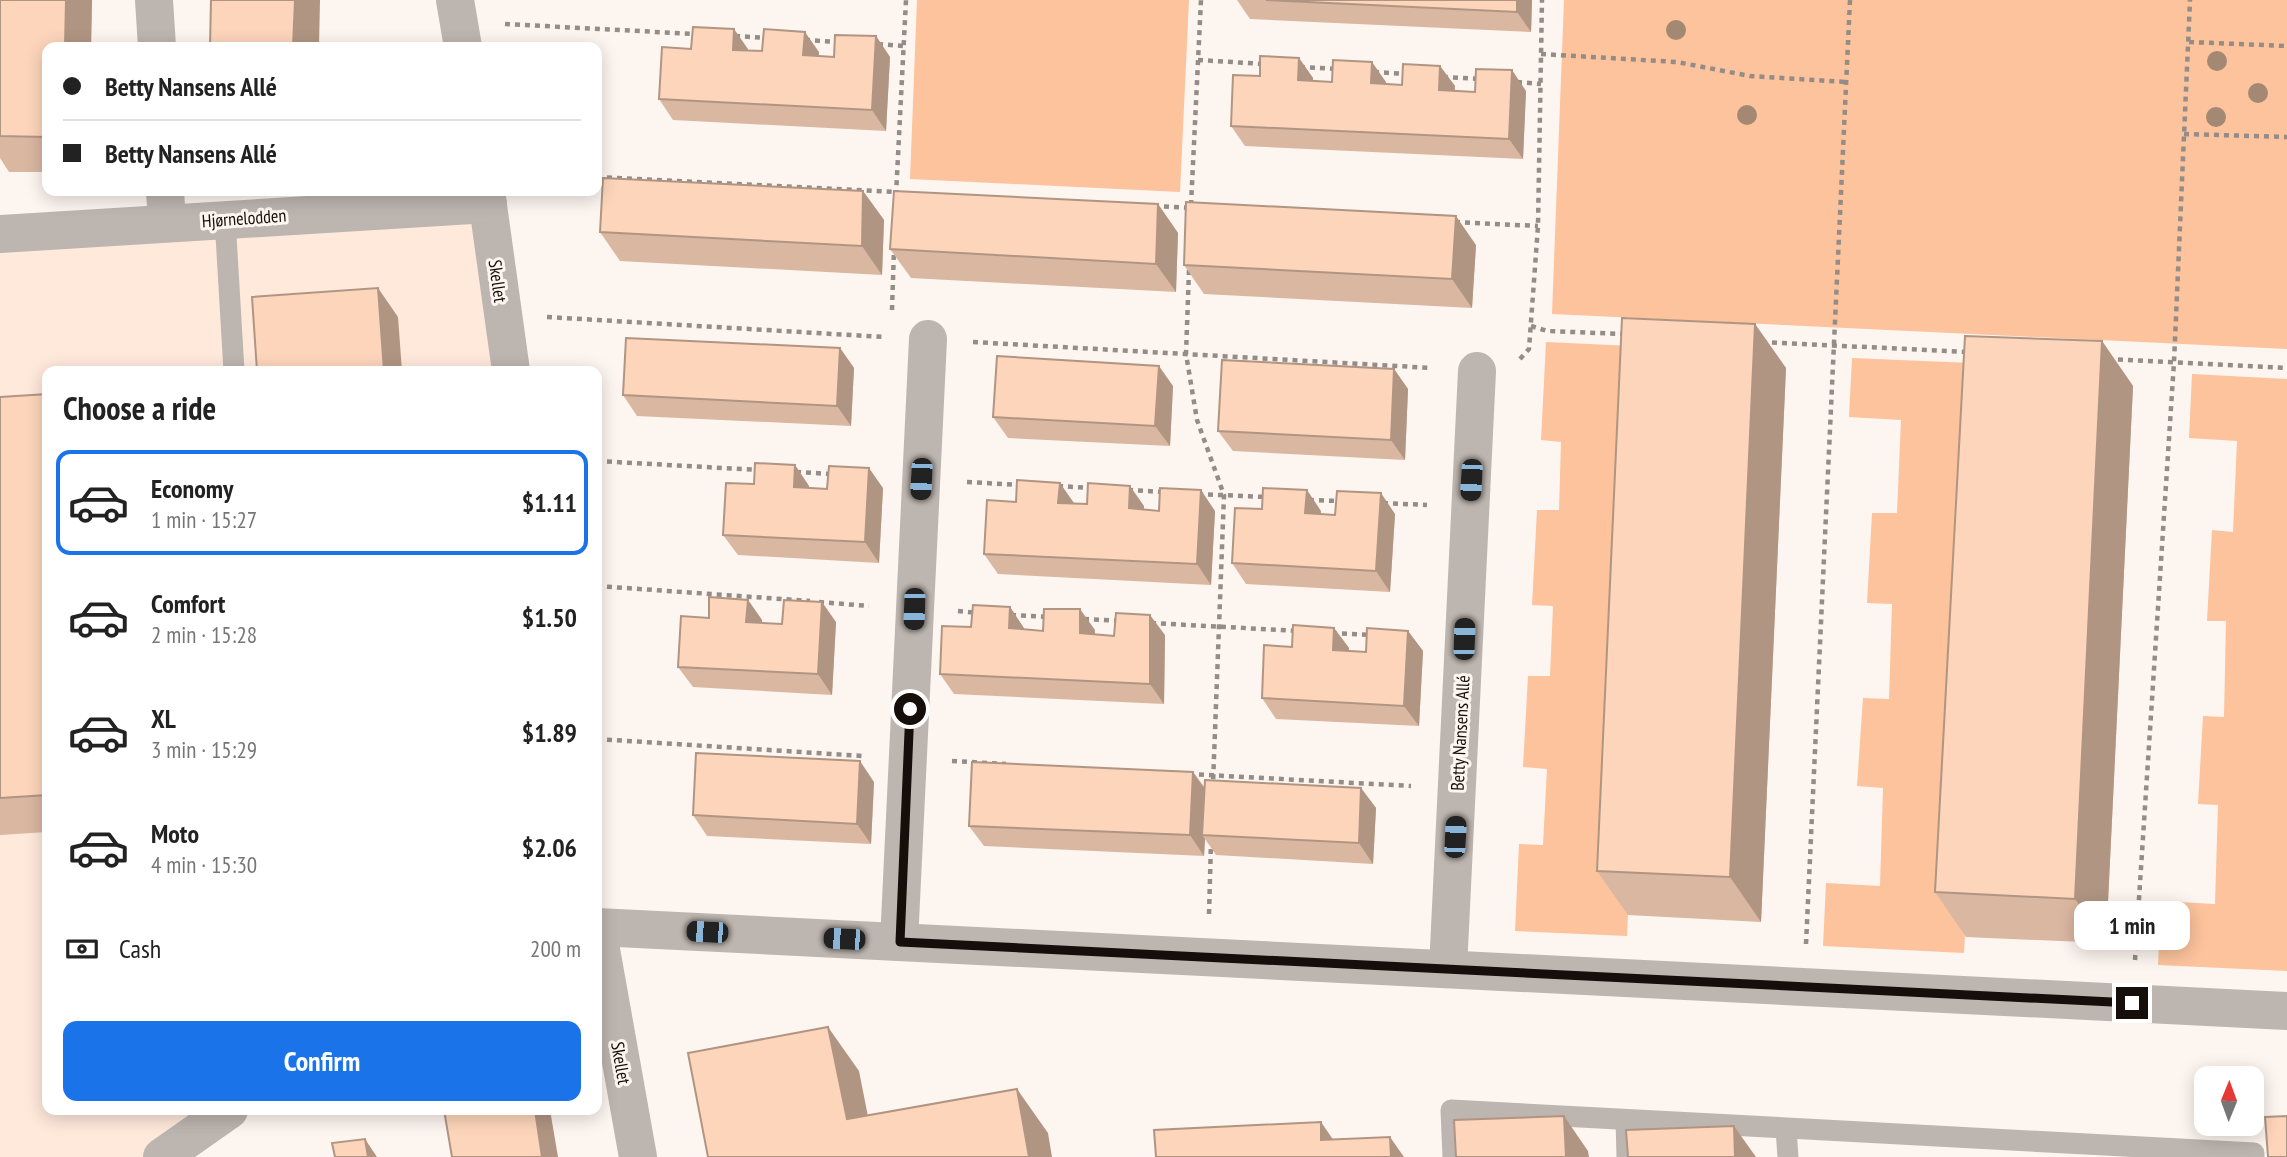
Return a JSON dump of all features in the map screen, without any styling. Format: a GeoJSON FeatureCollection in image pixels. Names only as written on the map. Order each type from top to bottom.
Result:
{"type":"FeatureCollection","features":[{"type":"Feature","properties":{"kind":"street"},"geometry":{"type":"LineString","coordinates":[[154,0],[157,42]]}},
{"type":"Feature","properties":{"kind":"street","name":"Hjørnelodden"},"geometry":{"type":"LineString","coordinates":[[0,234],[166,207],[225,219],[487,197]]}},
{"type":"Feature","properties":{"kind":"street","name":"Skellet"},"geometry":{"type":"LineString","coordinates":[[487,197],[510,366]]}},
{"type":"Feature","properties":{"kind":"street"},"geometry":{"type":"LineString","coordinates":[[900,942],[921,479],[910,338]]}},
{"type":"Feature","properties":{"kind":"street","name":"Betty Nansens Allé"},"geometry":{"type":"LineString","coordinates":[[1448,969],[1477,371]]}},
{"type":"Feature","properties":{"kind":"street"},"geometry":{"type":"LineString","coordinates":[[602,927],[2287,1011]]}},
{"type":"Feature","properties":{"kind":"street","name":"Skellet"},"geometry":{"type":"LineString","coordinates":[[602,955],[638,1157]]}},
{"type":"Feature","properties":{"kind":"street"},"geometry":{"type":"LineString","coordinates":[[162,1157],[222,1115]]}},
{"type":"Feature","properties":{"kind":"lane"},"geometry":{"type":"LineString","coordinates":[[225,219],[234,366]]}},
{"type":"Feature","properties":{"kind":"lane"},"geometry":{"type":"LineString","coordinates":[[1453,1157],[1451,1110],[2254,1153],[2254,1157]]}},
{"type":"Feature","properties":{"kind":"lane"},"geometry":{"type":"LineString","coordinates":[[1626,1120],[1628,1157]]}},
{"type":"Feature","properties":{"kind":"lane"},"geometry":{"type":"LineString","coordinates":[[1786,1129],[1787,1157]]}},
{"type":"Feature","properties":{"kind":"path"},"geometry":{"type":"LineString","coordinates":[[896,205],[906,0]]}},
{"type":"Feature","properties":{"kind":"path"},"geometry":{"type":"LineString","coordinates":[[1191,221],[1201,0]]}},
{"type":"Feature","properties":{"kind":"path"},"geometry":{"type":"LineString","coordinates":[[503,315],[1477,371],[1511,370],[1529,349],[1531,326],[1538,226],[1542,0]]}},
{"type":"Feature","properties":{"kind":"path"},"geometry":{"type":"LineString","coordinates":[[1802,987],[1850,0]]}},
{"type":"Feature","properties":{"kind":"path"},"geometry":{"type":"LineString","coordinates":[[2132,1003],[2174,362],[2190,0]]}},
{"type":"Feature","properties":{"kind":"path"},"geometry":{"type":"LineString","coordinates":[[459,23],[709,35]]}},
{"type":"Feature","properties":{"kind":"path"},"geometry":{"type":"LineString","coordinates":[[723,36],[778,39]]}},
{"type":"Feature","properties":{"kind":"path"},"geometry":{"type":"LineString","coordinates":[[792,40],[848,43]]}},
{"type":"Feature","properties":{"kind":"path"},"geometry":{"type":"LineString","coordinates":[[2189,42],[2287,46]]}},
{"type":"Feature","properties":{"kind":"path"},"geometry":{"type":"LineString","coordinates":[[876,44],[904,46]]}},
{"type":"Feature","properties":{"kind":"path"},"geometry":{"type":"LineString","coordinates":[[1541,54],[1677,62],[1749,76],[1846,82]]}},
{"type":"Feature","properties":{"kind":"path"},"geometry":{"type":"LineString","coordinates":[[1198,60],[1272,65]]}},
{"type":"Feature","properties":{"kind":"path"},"geometry":{"type":"LineString","coordinates":[[1299,67],[1339,69]]}},
{"type":"Feature","properties":{"kind":"path"},"geometry":{"type":"LineString","coordinates":[[1366,71],[1420,75]]}},
{"type":"Feature","properties":{"kind":"path"},"geometry":{"type":"LineString","coordinates":[[1433,76],[1487,80]]}},
{"type":"Feature","properties":{"kind":"path"},"geometry":{"type":"LineString","coordinates":[[1514,82],[1541,83]]}},
{"type":"Feature","properties":{"kind":"path"},"geometry":{"type":"LineString","coordinates":[[2184,134],[2287,137]]}},
{"type":"Feature","properties":{"kind":"path"},"geometry":{"type":"LineString","coordinates":[[602,177],[909,193]]}},
{"type":"Feature","properties":{"kind":"path"},"geometry":{"type":"LineString","coordinates":[[1151,206],[1191,208]]}},
{"type":"Feature","properties":{"kind":"path"},"geometry":{"type":"LineString","coordinates":[[1455,222],[1538,226]]}},
{"type":"Feature","properties":{"kind":"path"},"geometry":{"type":"LineString","coordinates":[[894,245],[910,338]]}},
{"type":"Feature","properties":{"kind":"path"},"geometry":{"type":"LineString","coordinates":[[1190,261],[1186,354],[1197,420],[1224,495],[1213,788]]}},
{"type":"Feature","properties":{"kind":"path"},"geometry":{"type":"LineString","coordinates":[[1531,326],[1547,331],[1629,335]]}},
{"type":"Feature","properties":{"kind":"path"},"geometry":{"type":"LineString","coordinates":[[1752,341],[1970,352]]}},
{"type":"Feature","properties":{"kind":"path"},"geometry":{"type":"LineString","coordinates":[[2106,359],[2287,368]]}},
{"type":"Feature","properties":{"kind":"path"},"geometry":{"type":"LineString","coordinates":[[602,461],[773,471]]}},
{"type":"Feature","properties":{"kind":"path"},"geometry":{"type":"LineString","coordinates":[[786,472],[840,475]]}},
{"type":"Feature","properties":{"kind":"path"},"geometry":{"type":"LineString","coordinates":[[921,479],[1031,485]]}},
{"type":"Feature","properties":{"kind":"path"},"geometry":{"type":"LineString","coordinates":[[1045,486],[1100,489]]}},
{"type":"Feature","properties":{"kind":"path"},"geometry":{"type":"LineString","coordinates":[[1128,490],[1169,492]]}},
{"type":"Feature","properties":{"kind":"path"},"geometry":{"type":"LineString","coordinates":[[1196,494],[1278,498]]}},
{"type":"Feature","properties":{"kind":"path"},"geometry":{"type":"LineString","coordinates":[[1306,499],[1346,501]]}},
{"type":"Feature","properties":{"kind":"path"},"geometry":{"type":"LineString","coordinates":[[1374,503],[1469,508]]}},
{"type":"Feature","properties":{"kind":"path"},"geometry":{"type":"LineString","coordinates":[[602,586],[983,613]]}},
{"type":"Feature","properties":{"kind":"path"},"geometry":{"type":"LineString","coordinates":[[1011,615],[1052,617]]}},
{"type":"Feature","properties":{"kind":"path"},"geometry":{"type":"LineString","coordinates":[[1080,619],[1121,621]]}},
{"type":"Feature","properties":{"kind":"path"},"geometry":{"type":"LineString","coordinates":[[1149,623],[1300,631]]}},
{"type":"Feature","properties":{"kind":"path"},"geometry":{"type":"LineString","coordinates":[[1328,633],[1382,635]]}},
{"type":"Feature","properties":{"kind":"path"},"geometry":{"type":"LineString","coordinates":[[602,739],[1019,765]]}},
{"type":"Feature","properties":{"kind":"path"},"geometry":{"type":"LineString","coordinates":[[1186,774],[1458,789]]}},
{"type":"Feature","properties":{"kind":"path"},"geometry":{"type":"LineString","coordinates":[[1207,957],[1211,841]]}},
{"type":"Feature","properties":{"kind":"shaded area"},"geometry":{"type":"Polygon","coordinates":[[[917,0],[1189,0],[1180,192],[910,179],[917,0]]]}},
{"type":"Feature","properties":{"kind":"shaded area"},"geometry":{"type":"Polygon","coordinates":[[[1564,0],[2287,0],[2287,349],[1552,314],[1564,0]]]}},
{"type":"Feature","properties":{"kind":"shaded area"},"geometry":{"type":"Polygon","coordinates":[[[473,212],[495,366],[42,366],[42,1115],[209,1115],[148,1157],[0,1157],[0,242],[473,212]]]}},
{"type":"Feature","properties":{"kind":"shaded area"},"geometry":{"type":"Polygon","coordinates":[[[1546,342],[1653,347],[1627,936],[1515,931],[1519,844],[1543,845],[1547,769],[1523,767],[1528,676],[1550,676],[1553,606],[1532,605],[1537,510],[1559,510],[1561,442],[1541,440],[1546,342]]]}},
{"type":"Feature","properties":{"kind":"shaded area"},"geometry":{"type":"Polygon","coordinates":[[[1852,358],[1995,364],[1964,953],[1823,946],[1826,883],[1880,886],[1883,788],[1857,786],[1863,698],[1889,699],[1892,604],[1867,603],[1872,513],[1897,513],[1901,420],[1849,417],[1852,358]]]}},
{"type":"Feature","properties":{"kind":"shaded area"},"geometry":{"type":"Polygon","coordinates":[[[2192,374],[2287,379],[2287,971],[2158,965],[2161,901],[2215,904],[2218,805],[2198,804],[2203,716],[2224,717],[2226,621],[2207,621],[2212,530],[2233,532],[2237,441],[2189,438],[2192,374]]]}},
{"type":"Feature","properties":{"kind":"building"},"geometry":{"type":"Polygon","coordinates":[[[0,0],[66,0],[65,42],[42,42],[42,137],[0,136],[0,0]]]}},
{"type":"Feature","properties":{"kind":"building"},"geometry":{"type":"Polygon","coordinates":[[[211,0],[295,0],[293,42],[210,42],[211,0]]]}},
{"type":"Feature","properties":{"kind":"building"},"geometry":{"type":"Polygon","coordinates":[[[1266,0],[1517,0],[1517,12],[1266,0]]]}},
{"type":"Feature","properties":{"kind":"building"},"geometry":{"type":"Polygon","coordinates":[[[693,27],[734,29],[733,50],[762,51],[764,29],[805,32],[803,55],[834,57],[835,35],[876,36],[872,110],[659,99],[662,47],[691,49],[693,27]]]}},
{"type":"Feature","properties":{"kind":"building"},"geometry":{"type":"Polygon","coordinates":[[[1260,56],[1299,58],[1298,80],[1332,82],[1333,60],[1372,62],[1371,83],[1402,85],[1403,64],[1440,66],[1439,90],[1475,92],[1476,69],[1512,70],[1509,139],[1231,126],[1233,75],[1260,76],[1260,56]]]}},
{"type":"Feature","properties":{"kind":"building"},"geometry":{"type":"Polygon","coordinates":[[[603,178],[863,191],[862,246],[600,232],[603,178]]]}},
{"type":"Feature","properties":{"kind":"building"},"geometry":{"type":"Polygon","coordinates":[[[894,191],[1158,204],[1156,264],[890,249],[894,191]]]}},
{"type":"Feature","properties":{"kind":"building"},"geometry":{"type":"Polygon","coordinates":[[[1186,202],[1456,216],[1452,279],[1184,265],[1186,202]]]}},
{"type":"Feature","properties":{"kind":"building"},"geometry":{"type":"Polygon","coordinates":[[[378,288],[384,366],[257,366],[252,297],[378,288]]]}},
{"type":"Feature","properties":{"kind":"building"},"geometry":{"type":"Polygon","coordinates":[[[1622,318],[1755,324],[1730,877],[1597,871],[1622,318]]]}},
{"type":"Feature","properties":{"kind":"building"},"geometry":{"type":"Polygon","coordinates":[[[1965,336],[2102,341],[2075,899],[1935,892],[1965,336]]]}},
{"type":"Feature","properties":{"kind":"building"},"geometry":{"type":"Polygon","coordinates":[[[626,338],[840,348],[837,406],[623,395],[626,338]]]}},
{"type":"Feature","properties":{"kind":"building"},"geometry":{"type":"Polygon","coordinates":[[[997,356],[1159,366],[1155,426],[993,417],[997,356]]]}},
{"type":"Feature","properties":{"kind":"building"},"geometry":{"type":"Polygon","coordinates":[[[1222,360],[1394,369],[1391,440],[1218,431],[1222,360]]]}},
{"type":"Feature","properties":{"kind":"building"},"geometry":{"type":"Polygon","coordinates":[[[42,394],[42,795],[0,798],[0,397],[42,394]]]}},
{"type":"Feature","properties":{"kind":"building"},"geometry":{"type":"Polygon","coordinates":[[[755,463],[795,465],[794,487],[827,489],[829,466],[869,468],[865,542],[723,535],[726,483],[754,484],[755,463]]]}},
{"type":"Feature","properties":{"kind":"building"},"geometry":{"type":"Polygon","coordinates":[[[1017,480],[1060,483],[1058,503],[1087,504],[1088,483],[1130,486],[1129,508],[1159,511],[1160,488],[1201,490],[1197,564],[984,554],[987,500],[1016,502],[1017,480]]]}},
{"type":"Feature","properties":{"kind":"building"},"geometry":{"type":"Polygon","coordinates":[[[1263,488],[1307,490],[1305,513],[1335,515],[1337,491],[1381,493],[1376,571],[1232,563],[1235,508],[1262,509],[1263,488]]]}},
{"type":"Feature","properties":{"kind":"building"},"geometry":{"type":"Polygon","coordinates":[[[709,597],[748,600],[746,622],[782,624],[784,600],[822,602],[818,674],[678,667],[681,616],[709,618],[709,597]]]}},
{"type":"Feature","properties":{"kind":"building"},"geometry":{"type":"Polygon","coordinates":[[[973,605],[1010,607],[1009,628],[1043,631],[1044,609],[1080,609],[1080,633],[1114,636],[1116,613],[1150,615],[1150,684],[940,674],[942,626],[971,627],[973,605]]]}},
{"type":"Feature","properties":{"kind":"building"},"geometry":{"type":"Polygon","coordinates":[[[1293,625],[1334,628],[1333,650],[1366,652],[1367,628],[1408,631],[1404,706],[1262,698],[1264,645],[1292,647],[1293,625]]]}},
{"type":"Feature","properties":{"kind":"building"},"geometry":{"type":"Polygon","coordinates":[[[696,753],[860,761],[857,824],[693,815],[696,753]]]}},
{"type":"Feature","properties":{"kind":"building"},"geometry":{"type":"Polygon","coordinates":[[[972,762],[1193,772],[1190,835],[969,826],[972,762]]]}},
{"type":"Feature","properties":{"kind":"building"},"geometry":{"type":"Polygon","coordinates":[[[1205,780],[1361,788],[1359,843],[1202,835],[1205,780]]]}},
{"type":"Feature","properties":{"kind":"building"},"geometry":{"type":"Polygon","coordinates":[[[828,1027],[847,1119],[1017,1089],[1029,1157],[708,1157],[688,1053],[828,1027]]]}},
{"type":"Feature","properties":{"kind":"building"},"geometry":{"type":"Polygon","coordinates":[[[445,1115],[536,1115],[542,1157],[452,1157],[445,1115]]]}},
{"type":"Feature","properties":{"kind":"building"},"geometry":{"type":"Polygon","coordinates":[[[1564,1116],[1566,1157],[1456,1157],[1454,1120],[1564,1116]]]}},
{"type":"Feature","properties":{"kind":"building"},"geometry":{"type":"Polygon","coordinates":[[[2287,1116],[2287,1157],[2268,1157],[2265,1117],[2287,1116]]]}},
{"type":"Feature","properties":{"kind":"building"},"geometry":{"type":"Polygon","coordinates":[[[1321,1122],[1321,1140],[1390,1137],[1391,1157],[1156,1157],[1154,1130],[1321,1122]]]}},
{"type":"Feature","properties":{"kind":"building"},"geometry":{"type":"Polygon","coordinates":[[[1734,1126],[1735,1157],[1628,1157],[1626,1130],[1734,1126]]]}},
{"type":"Feature","properties":{"kind":"building"},"geometry":{"type":"Polygon","coordinates":[[[365,1139],[368,1157],[335,1157],[332,1143],[365,1139]]]}},
{"type":"Feature","properties":{"kind":"route"},"geometry":{"type":"LineString","coordinates":[[910,709],[900,942],[2132,1003]]}}]}
